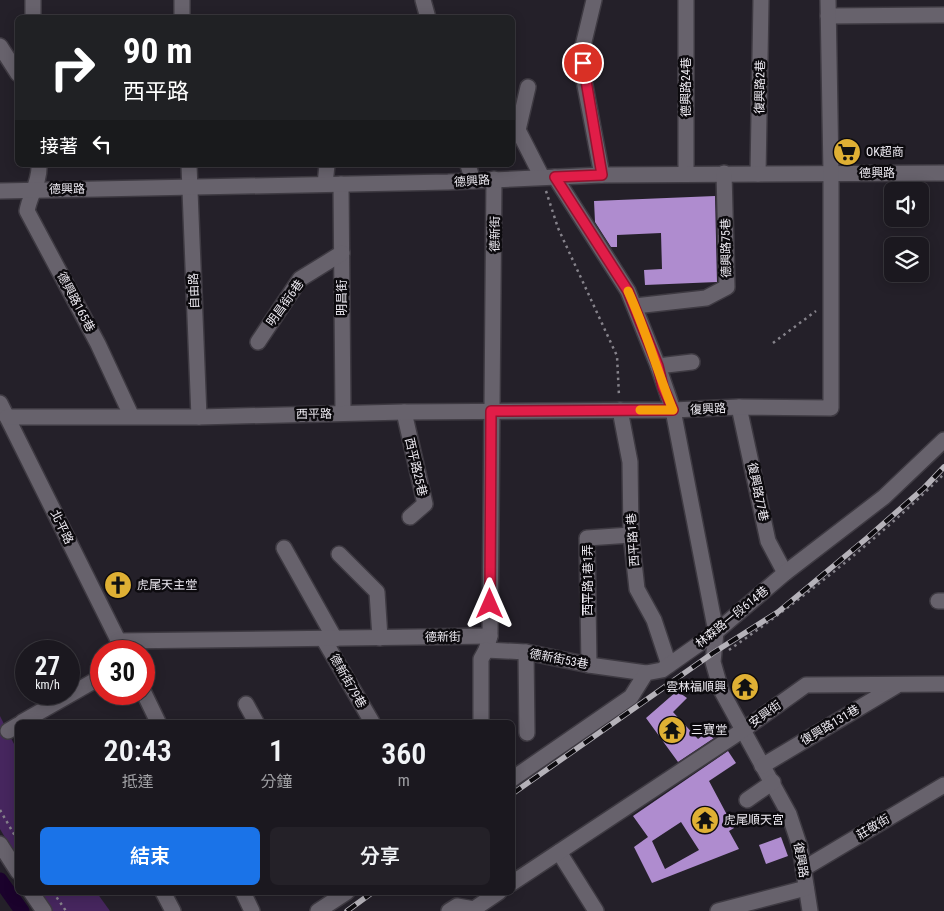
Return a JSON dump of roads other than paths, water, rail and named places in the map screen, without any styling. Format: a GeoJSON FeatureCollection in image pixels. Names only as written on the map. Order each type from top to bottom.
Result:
{"type":"FeatureCollection","features":[{"type":"Feature","properties":{"kind":"street"},"geometry":{"type":"LineString","coordinates":[[32,0],[33,15]]}},
{"type":"Feature","properties":{"kind":"street"},"geometry":{"type":"LineString","coordinates":[[182,0],[182,15]]}},
{"type":"Feature","properties":{"kind":"street"},"geometry":{"type":"LineString","coordinates":[[423,0],[427,15]]}},
{"type":"Feature","properties":{"kind":"street"},"geometry":{"type":"LineString","coordinates":[[594,0],[582,50],[583,76],[602,175]]}},
{"type":"Feature","properties":{"kind":"street","name":"德興路24巷"},"geometry":{"type":"LineString","coordinates":[[686,0],[686,173]]}},
{"type":"Feature","properties":{"kind":"street","name":"復興路2巷"},"geometry":{"type":"LineString","coordinates":[[758,174],[761,0]]}},
{"type":"Feature","properties":{"kind":"street","name":"復興路"},"geometry":{"type":"LineString","coordinates":[[810,911],[800,847],[789,814],[722,690],[713,662],[716,632],[673,410],[739,407],[831,408],[831,173],[828,0]]}},
{"type":"Feature","properties":{"kind":"street"},"geometry":{"type":"LineString","coordinates":[[828,16],[944,15]]}},
{"type":"Feature","properties":{"kind":"street"},"geometry":{"type":"LineString","coordinates":[[0,46],[15,69]]}},
{"type":"Feature","properties":{"kind":"street"},"geometry":{"type":"LineString","coordinates":[[528,87],[518,130],[548,177],[628,291],[658,366],[663,387],[673,410]]}},
{"type":"Feature","properties":{"kind":"street","name":"德興路165巷"},"geometry":{"type":"LineString","coordinates":[[39,167],[40,175],[29,202],[28,211],[98,344],[131,415]]}},
{"type":"Feature","properties":{"kind":"street","name":"自由路"},"geometry":{"type":"LineString","coordinates":[[189,167],[199,416]]}},
{"type":"Feature","properties":{"kind":"street","name":"明昌街"},"geometry":{"type":"LineString","coordinates":[[328,167],[333,184],[342,253],[343,413]]}},
{"type":"Feature","properties":{"kind":"street"},"geometry":{"type":"LineString","coordinates":[[469,167],[473,180]]}},
{"type":"Feature","properties":{"kind":"street","name":"德興路"},"geometry":{"type":"LineString","coordinates":[[0,191],[333,184],[686,173],[944,174]]}},
{"type":"Feature","properties":{"kind":"street","name":"德興路75巷"},"geometry":{"type":"LineString","coordinates":[[635,306],[706,298],[727,287],[724,173]]}},
{"type":"Feature","properties":{"kind":"street","name":"德新街"},"geometry":{"type":"LineString","coordinates":[[155,645],[380,638],[488,643],[494,179]]}},
{"type":"Feature","properties":{"kind":"street","name":"明昌街6巷"},"geometry":{"type":"LineString","coordinates":[[258,342],[300,279],[342,253]]}},
{"type":"Feature","properties":{"kind":"street"},"geometry":{"type":"LineString","coordinates":[[658,366],[692,362]]}},
{"type":"Feature","properties":{"kind":"street","name":"北平路"},"geometry":{"type":"LineString","coordinates":[[0,403],[118,640]]}},
{"type":"Feature","properties":{"kind":"street","name":"復興路77巷"},"geometry":{"type":"LineString","coordinates":[[739,407],[768,541],[785,573]]}},
{"type":"Feature","properties":{"kind":"street","name":"西平路1巷"},"geometry":{"type":"LineString","coordinates":[[620,410],[630,462],[631,535],[637,589],[654,620],[669,665]]}},
{"type":"Feature","properties":{"kind":"street","name":"西平路"},"geometry":{"type":"LineString","coordinates":[[7,417],[673,410]]}},
{"type":"Feature","properties":{"kind":"street","name":"西平路25巷"},"geometry":{"type":"LineString","coordinates":[[404,412],[425,504],[410,517]]}},
{"type":"Feature","properties":{"kind":"street","name":"林森路一段614巷"},"geometry":{"type":"LineString","coordinates":[[646,673],[662,670],[716,632],[785,573],[884,497],[944,440]]}},
{"type":"Feature","properties":{"kind":"street","name":"西平路1巷1弄"},"geometry":{"type":"LineString","coordinates":[[589,665],[587,538],[631,535]]}},
{"type":"Feature","properties":{"kind":"street","name":"德新街79巷"},"geometry":{"type":"LineString","coordinates":[[284,548],[371,720]]}},
{"type":"Feature","properties":{"kind":"street"},"geometry":{"type":"LineString","coordinates":[[339,554],[377,592],[380,638]]}},
{"type":"Feature","properties":{"kind":"street"},"geometry":{"type":"LineString","coordinates":[[481,720],[481,660],[488,643]]}},
{"type":"Feature","properties":{"kind":"street","name":"德新街53巷"},"geometry":{"type":"LineString","coordinates":[[488,643],[589,665],[646,673]]}},
{"type":"Feature","properties":{"kind":"street"},"geometry":{"type":"LineString","coordinates":[[526,652],[527,733]]}},
{"type":"Feature","properties":{"kind":"street"},"geometry":{"type":"LineString","coordinates":[[515,777],[631,697],[646,673]]}},
{"type":"Feature","properties":{"kind":"street"},"geometry":{"type":"LineString","coordinates":[[26,720],[90,683]]}},
{"type":"Feature","properties":{"kind":"street","name":"安興街"},"geometry":{"type":"LineString","coordinates":[[515,881],[743,730],[806,685],[944,684]]}},
{"type":"Feature","properties":{"kind":"street","name":"復興路131巷"},"geometry":{"type":"LineString","coordinates":[[762,766],[897,685]]}},
{"type":"Feature","properties":{"kind":"street"},"geometry":{"type":"LineString","coordinates":[[246,704],[255,720]]}},
{"type":"Feature","properties":{"kind":"street"},"geometry":{"type":"LineString","coordinates":[[150,705],[157,720]]}},
{"type":"Feature","properties":{"kind":"street"},"geometry":{"type":"LineString","coordinates":[[746,800],[773,782]]}},
{"type":"Feature","properties":{"kind":"street","name":"莊敬街"},"geometry":{"type":"LineString","coordinates":[[803,869],[944,786]]}},
{"type":"Feature","properties":{"kind":"street"},"geometry":{"type":"LineString","coordinates":[[0,844],[15,867]]}},
{"type":"Feature","properties":{"kind":"street"},"geometry":{"type":"LineString","coordinates":[[559,852],[596,911]]}},
{"type":"Feature","properties":{"kind":"street"},"geometry":{"type":"LineString","coordinates":[[718,911],[806,888]]}},
{"type":"Feature","properties":{"kind":"street"},"geometry":{"type":"LineString","coordinates":[[33,895],[44,911]]}},
{"type":"Feature","properties":{"kind":"street"},"geometry":{"type":"LineString","coordinates":[[165,895],[173,911]]}},
{"type":"Feature","properties":{"kind":"street"},"geometry":{"type":"LineString","coordinates":[[244,895],[252,911]]}},
{"type":"Feature","properties":{"kind":"street"},"geometry":{"type":"LineString","coordinates":[[318,911],[342,895]]}},
{"type":"Feature","properties":{"kind":"street"},"geometry":{"type":"LineString","coordinates":[[449,911],[457,906],[474,909],[495,895]]}},
{"type":"Feature","properties":{"kind":"waterway"},"geometry":{"type":"LineString","coordinates":[[0,880],[22,911]]}},
{"type":"Feature","properties":{"kind":"railway"},"geometry":{"type":"LineString","coordinates":[[515,792],[713,653],[778,612],[867,538],[924,488],[944,467]]}},
{"type":"Feature","properties":{"kind":"railway"},"geometry":{"type":"LineString","coordinates":[[347,911],[369,895]]}},
{"type":"Feature","properties":{"kind":"place","name":"OK超商"},"geometry":{"type":"Point","coordinates":[847,152]}},
{"type":"Feature","properties":{"kind":"place","name":"虎尾天主堂"},"geometry":{"type":"Point","coordinates":[118,585]}},
{"type":"Feature","properties":{"kind":"place","name":"雲林福順興"},"geometry":{"type":"Point","coordinates":[745,687]}},
{"type":"Feature","properties":{"kind":"place","name":"三寶堂"},"geometry":{"type":"Point","coordinates":[672,730]}},
{"type":"Feature","properties":{"kind":"place","name":"虎尾順天宮"},"geometry":{"type":"Point","coordinates":[705,820]}}]}
